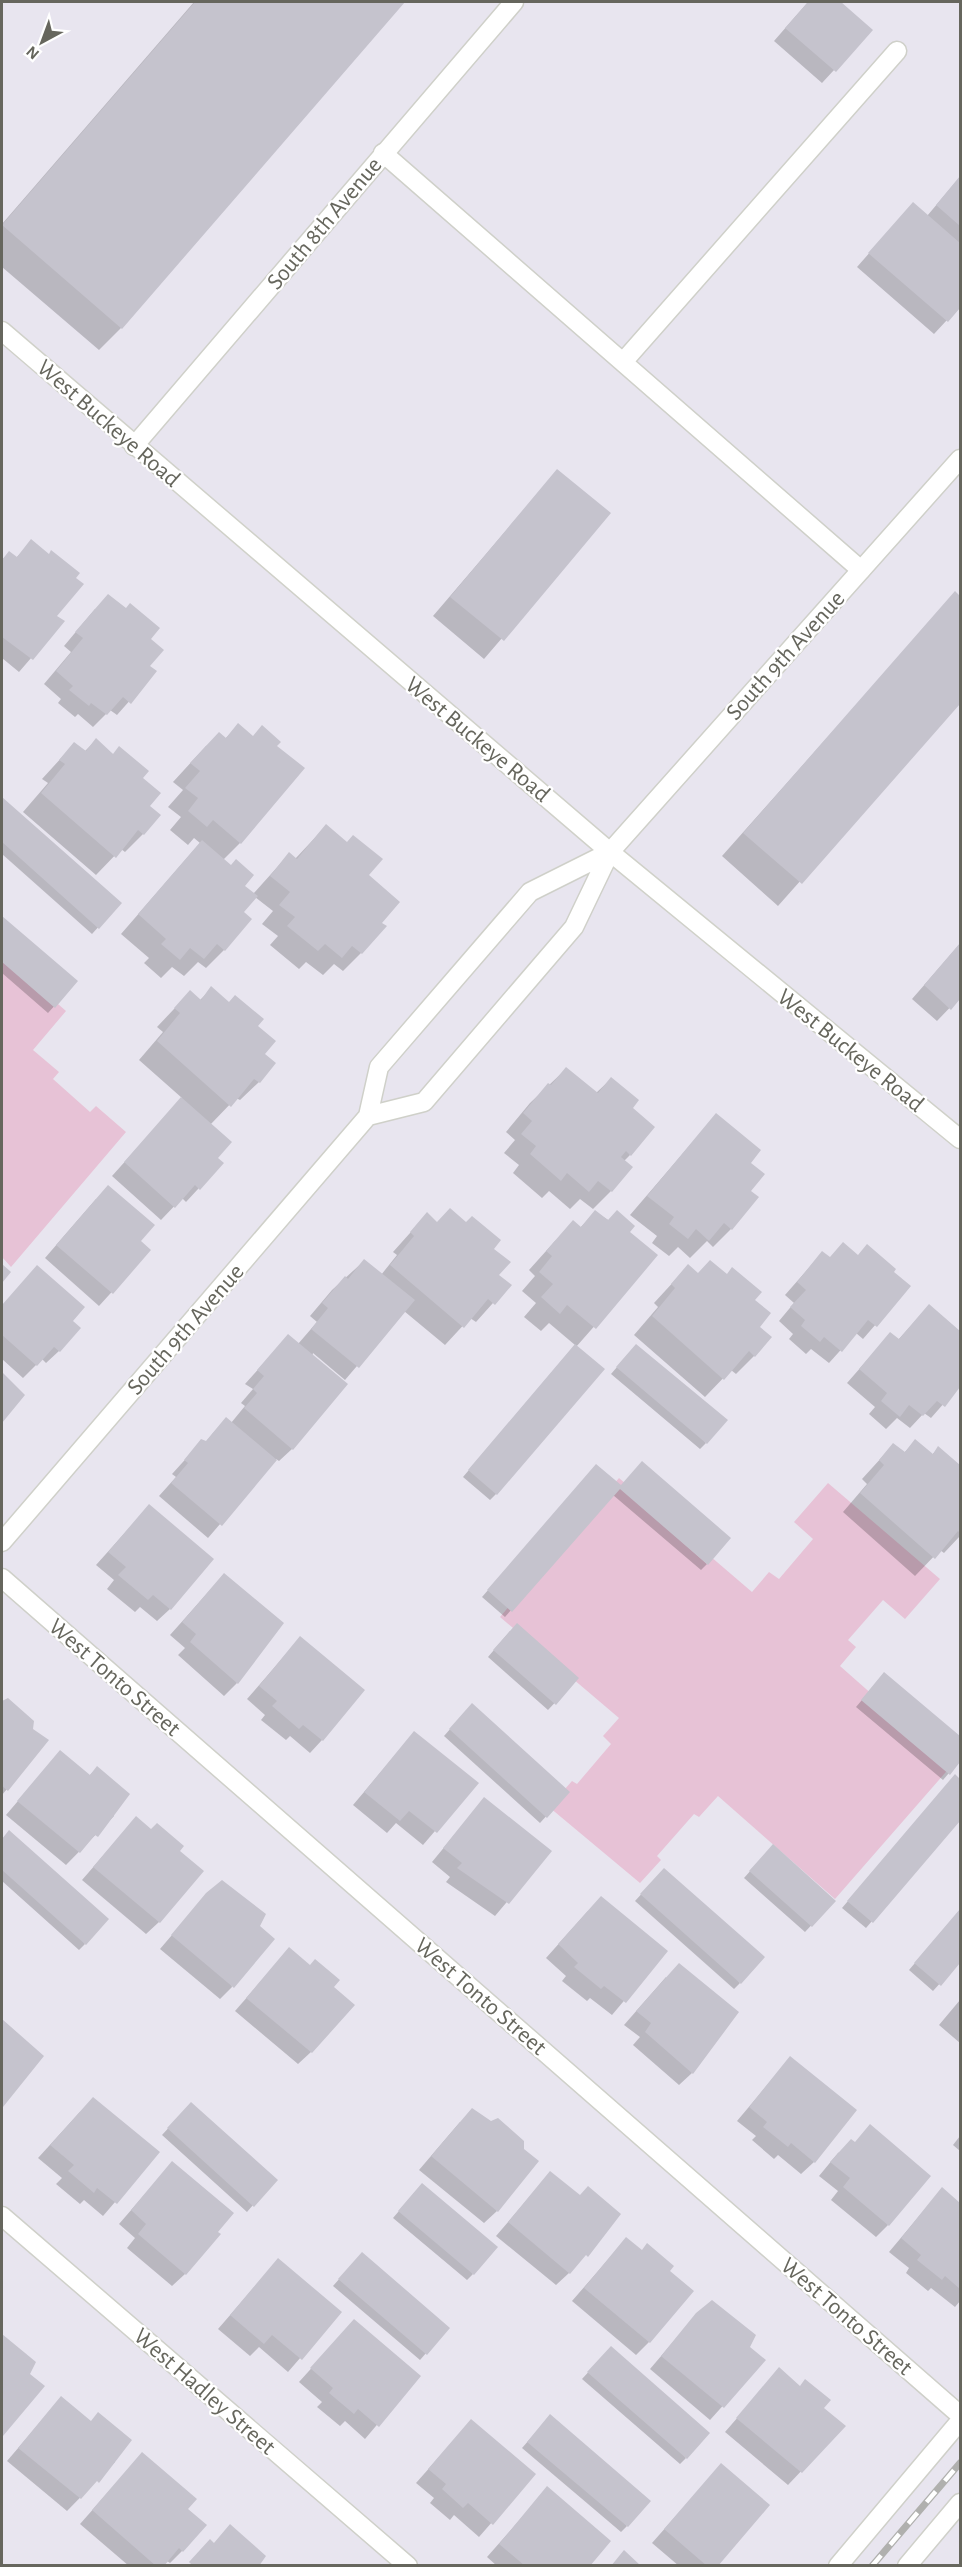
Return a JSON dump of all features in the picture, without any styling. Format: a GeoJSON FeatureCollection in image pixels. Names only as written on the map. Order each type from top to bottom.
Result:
{"type":"FeatureCollection","features":[{"type":"Feature","properties":{"kind":"street","name":"South 8th Avenue"},"geometry":{"type":"LineString","coordinates":[[134,446],[514,2]]}},
{"type":"Feature","properties":{"kind":"street"},"geometry":{"type":"LineString","coordinates":[[622,362],[897,51]]}},
{"type":"Feature","properties":{"kind":"street"},"geometry":{"type":"LineString","coordinates":[[383,153],[861,570]]}},
{"type":"Feature","properties":{"kind":"street","name":"West Buckeye Road"},"geometry":{"type":"LineString","coordinates":[[2,331],[610,852],[960,1139]]}},
{"type":"Feature","properties":{"kind":"street","name":"South 9th Avenue"},"geometry":{"type":"LineString","coordinates":[[368,1116],[424,1102],[574,927],[610,852],[960,459]]}},
{"type":"Feature","properties":{"kind":"street","name":"South 9th Avenue"},"geometry":{"type":"LineString","coordinates":[[2,1542],[368,1116],[379,1067],[530,892],[610,852]]}},
{"type":"Feature","properties":{"kind":"street","name":"West Tonto Street"},"geometry":{"type":"LineString","coordinates":[[2,1578],[960,2415]]}},
{"type":"Feature","properties":{"kind":"street","name":"West Hadley Street"},"geometry":{"type":"LineString","coordinates":[[2,2216],[408,2565]]}},
{"type":"Feature","properties":{"kind":"street"},"geometry":{"type":"LineString","coordinates":[[838,2565],[960,2421]]}},
{"type":"Feature","properties":{"kind":"street"},"geometry":{"type":"LineString","coordinates":[[906,2565],[960,2503]]}},
{"type":"Feature","properties":{"kind":"shaded area"},"geometry":{"type":"Polygon","coordinates":[[[2,955],[66,1011],[33,1050],[59,1072],[53,1079],[90,1112],[96,1106],[126,1132],[11,1267],[2,1257],[2,955]]]}},
{"type":"Feature","properties":{"kind":"shaded area"},"geometry":{"type":"Polygon","coordinates":[[[619,1478],[752,1592],[769,1572],[779,1579],[813,1539],[794,1522],[828,1483],[940,1579],[905,1619],[883,1600],[848,1640],[856,1647],[840,1666],[952,1765],[835,1899],[718,1796],[699,1817],[694,1814],[657,1856],[661,1860],[640,1883],[549,1807],[572,1781],[577,1784],[611,1744],[603,1736],[619,1718],[500,1617],[619,1478]]]}},
{"type":"Feature","properties":{"kind":"building"},"geometry":{"type":"Polygon","coordinates":[[[195,2],[405,2],[122,329],[2,225],[195,2]]]}},
{"type":"Feature","properties":{"kind":"building"},"geometry":{"type":"Polygon","coordinates":[[[808,2],[841,2],[873,30],[836,72],[785,28],[808,2]]]}},
{"type":"Feature","properties":{"kind":"building"},"geometry":{"type":"Polygon","coordinates":[[[960,176],[960,226],[936,205],[960,176]]]}},
{"type":"Feature","properties":{"kind":"building"},"geometry":{"type":"Polygon","coordinates":[[[913,202],[960,243],[960,308],[948,322],[868,253],[913,202]]]}},
{"type":"Feature","properties":{"kind":"building"},"geometry":{"type":"Polygon","coordinates":[[[557,469],[611,513],[504,641],[450,597],[557,469]]]}},
{"type":"Feature","properties":{"kind":"building"},"geometry":{"type":"Polygon","coordinates":[[[31,539],[49,554],[51,550],[80,573],[76,578],[84,584],[57,616],[65,621],[33,660],[2,637],[2,560],[9,551],[17,557],[31,539]]]}},
{"type":"Feature","properties":{"kind":"building"},"geometry":{"type":"Polygon","coordinates":[[[955,591],[960,596],[960,704],[802,884],[743,833],[955,591]]]}},
{"type":"Feature","properties":{"kind":"building"},"geometry":{"type":"Polygon","coordinates":[[[108,594],[126,608],[130,603],[160,628],[151,639],[164,650],[150,666],[157,671],[131,704],[123,697],[107,715],[91,703],[89,706],[69,690],[73,686],[56,671],[83,638],[75,632],[108,594]]]}},
{"type":"Feature","properties":{"kind":"building"},"geometry":{"type":"Polygon","coordinates":[[[238,723],[253,736],[262,725],[281,742],[277,746],[305,768],[241,844],[213,820],[207,827],[188,811],[198,798],[185,788],[200,771],[190,763],[219,732],[226,738],[238,723]]]}},
{"type":"Feature","properties":{"kind":"building"},"geometry":{"type":"Polygon","coordinates":[[[96,738],[113,754],[119,746],[149,771],[143,778],[161,793],[150,806],[161,815],[144,835],[138,830],[116,858],[41,793],[65,764],[59,760],[74,742],[86,751],[96,738]]]}},
{"type":"Feature","properties":{"kind":"building"},"geometry":{"type":"Polygon","coordinates":[[[2,797],[122,903],[99,929],[2,842],[2,797]]]}},
{"type":"Feature","properties":{"kind":"building"},"geometry":{"type":"Polygon","coordinates":[[[326,824],[347,842],[353,835],[383,859],[369,875],[400,902],[382,923],[387,926],[362,954],[352,946],[342,958],[325,944],[318,951],[287,926],[295,917],[279,905],[290,892],[270,876],[289,852],[297,859],[326,824]]]}},
{"type":"Feature","properties":{"kind":"building"},"geometry":{"type":"Polygon","coordinates":[[[202,840],[231,865],[236,859],[254,875],[245,886],[258,896],[244,912],[252,919],[225,951],[217,944],[204,959],[190,948],[180,960],[161,944],[166,939],[138,914],[202,840]]]}},
{"type":"Feature","properties":{"kind":"building"},"geometry":{"type":"Polygon","coordinates":[[[2,916],[78,981],[55,1008],[2,962],[2,916]]]}},
{"type":"Feature","properties":{"kind":"building"},"geometry":{"type":"Polygon","coordinates":[[[960,943],[960,999],[951,1010],[924,985],[960,943]]]}},
{"type":"Feature","properties":{"kind":"building"},"geometry":{"type":"Polygon","coordinates":[[[211,986],[229,1002],[235,995],[264,1019],[258,1026],[276,1041],[265,1054],[276,1063],[260,1083],[254,1079],[231,1107],[157,1041],[180,1013],[174,1008],[190,990],[201,1000],[211,986]]]}},
{"type":"Feature","properties":{"kind":"building"},"geometry":{"type":"Polygon","coordinates":[[[566,1067],[598,1093],[611,1077],[639,1100],[633,1108],[655,1127],[631,1156],[626,1151],[621,1157],[633,1167],[612,1192],[598,1181],[589,1192],[567,1173],[561,1181],[530,1154],[536,1146],[521,1134],[532,1121],[523,1113],[548,1083],[551,1085],[566,1067]]]}},
{"type":"Feature","properties":{"kind":"building"},"geometry":{"type":"Polygon","coordinates":[[[181,1097],[232,1142],[218,1158],[224,1163],[200,1190],[195,1185],[175,1208],[124,1162],[181,1097]]]}},
{"type":"Feature","properties":{"kind":"building"},"geometry":{"type":"Polygon","coordinates":[[[716,1113],[761,1150],[751,1163],[765,1174],[751,1191],[759,1197],[732,1230],[724,1223],[709,1241],[696,1229],[688,1239],[669,1224],[674,1217],[647,1196],[716,1113]]]}},
{"type":"Feature","properties":{"kind":"building"},"geometry":{"type":"Polygon","coordinates":[[[108,1185],[155,1225],[141,1241],[151,1250],[113,1294],[56,1245],[108,1185]]]}},
{"type":"Feature","properties":{"kind":"building"},"geometry":{"type":"Polygon","coordinates":[[[450,1208],[466,1222],[472,1216],[501,1240],[494,1249],[511,1262],[499,1275],[512,1285],[495,1305],[488,1299],[464,1328],[390,1265],[414,1236],[410,1232],[427,1212],[437,1222],[450,1208]]]}},
{"type":"Feature","properties":{"kind":"building"},"geometry":{"type":"Polygon","coordinates":[[[595,1210],[608,1220],[617,1210],[635,1226],[630,1232],[658,1255],[596,1329],[567,1305],[560,1314],[541,1297],[553,1284],[539,1272],[552,1256],[546,1251],[573,1220],[581,1227],[595,1210]]]}},
{"type":"Feature","properties":{"kind":"building"},"geometry":{"type":"Polygon","coordinates":[[[843,1242],[858,1255],[867,1244],[896,1269],[894,1272],[911,1286],[877,1327],[868,1320],[842,1352],[824,1337],[820,1342],[801,1326],[805,1320],[790,1307],[806,1290],[797,1282],[822,1251],[830,1257],[843,1242]]]}},
{"type":"Feature","properties":{"kind":"building"},"geometry":{"type":"Polygon","coordinates":[[[364,1259],[415,1300],[359,1368],[311,1329],[328,1308],[322,1303],[345,1276],[348,1279],[364,1259]]]}},
{"type":"Feature","properties":{"kind":"building"},"geometry":{"type":"Polygon","coordinates":[[[710,1260],[727,1274],[732,1267],[762,1292],[755,1300],[771,1313],[760,1327],[772,1337],[755,1357],[749,1351],[724,1380],[652,1316],[675,1288],[671,1284],[688,1264],[698,1273],[710,1260]]]}},
{"type":"Feature","properties":{"kind":"building"},"geometry":{"type":"Polygon","coordinates":[[[2,1264],[11,1272],[2,1283],[2,1264]]]}},
{"type":"Feature","properties":{"kind":"building"},"geometry":{"type":"Polygon","coordinates":[[[37,1265],[85,1307],[73,1321],[81,1328],[60,1352],[54,1347],[37,1366],[2,1335],[2,1305],[37,1265]]]}},
{"type":"Feature","properties":{"kind":"building"},"geometry":{"type":"Polygon","coordinates":[[[929,1304],[960,1331],[960,1387],[945,1407],[937,1401],[923,1416],[909,1405],[900,1417],[881,1401],[887,1393],[859,1369],[890,1332],[899,1339],[929,1304]]]}},
{"type":"Feature","properties":{"kind":"building"},"geometry":{"type":"Polygon","coordinates":[[[288,1334],[348,1384],[293,1450],[244,1408],[257,1393],[253,1389],[264,1376],[257,1370],[288,1334]]]}},
{"type":"Feature","properties":{"kind":"building"},"geometry":{"type":"Polygon","coordinates":[[[575,1344],[605,1369],[497,1495],[468,1470],[575,1344]]]}},
{"type":"Feature","properties":{"kind":"building"},"geometry":{"type":"Polygon","coordinates":[[[636,1344],[728,1420],[707,1444],[616,1367],[636,1344]]]}},
{"type":"Feature","properties":{"kind":"building"},"geometry":{"type":"Polygon","coordinates":[[[2,1372],[25,1395],[2,1423],[2,1372]]]}},
{"type":"Feature","properties":{"kind":"building"},"geometry":{"type":"Polygon","coordinates":[[[226,1417],[277,1460],[222,1526],[171,1483],[188,1463],[184,1460],[201,1439],[206,1441],[226,1417]]]}},
{"type":"Feature","properties":{"kind":"building"},"geometry":{"type":"Polygon","coordinates":[[[915,1439],[933,1454],[938,1446],[960,1465],[960,1533],[958,1531],[935,1559],[860,1493],[884,1465],[879,1460],[893,1443],[905,1452],[915,1439]]]}},
{"type":"Feature","properties":{"kind":"building"},"geometry":{"type":"Polygon","coordinates":[[[642,1461],[731,1538],[708,1565],[620,1489],[512,1612],[487,1590],[596,1464],[621,1485],[642,1461]]]}},
{"type":"Feature","properties":{"kind":"building"},"geometry":{"type":"Polygon","coordinates":[[[149,1504],[214,1559],[171,1610],[153,1595],[148,1600],[118,1575],[126,1567],[108,1552],[149,1504]]]}},
{"type":"Feature","properties":{"kind":"building"},"geometry":{"type":"Polygon","coordinates":[[[224,1573],[284,1623],[238,1684],[190,1642],[196,1634],[182,1622],[224,1573]]]}},
{"type":"Feature","properties":{"kind":"building"},"geometry":{"type":"Polygon","coordinates":[[[517,1623],[579,1678],[556,1705],[493,1650],[517,1623]]]}},
{"type":"Feature","properties":{"kind":"building"},"geometry":{"type":"Polygon","coordinates":[[[300,1636],[365,1690],[323,1741],[303,1725],[299,1729],[272,1706],[277,1701],[259,1686],[300,1636]]]}},
{"type":"Feature","properties":{"kind":"building"},"geometry":{"type":"Polygon","coordinates":[[[884,1672],[960,1736],[960,1762],[950,1775],[861,1700],[884,1672]]]}},
{"type":"Feature","properties":{"kind":"building"},"geometry":{"type":"Polygon","coordinates":[[[8,1698],[34,1721],[33,1729],[49,1740],[8,1791],[2,1786],[2,1701],[8,1698]]]}},
{"type":"Feature","properties":{"kind":"building"},"geometry":{"type":"Polygon","coordinates":[[[472,1703],[570,1792],[547,1818],[449,1729],[472,1703]]]}},
{"type":"Feature","properties":{"kind":"building"},"geometry":{"type":"Polygon","coordinates":[[[414,1731],[479,1783],[437,1833],[409,1811],[400,1821],[364,1792],[414,1731]]]}},
{"type":"Feature","properties":{"kind":"building"},"geometry":{"type":"Polygon","coordinates":[[[60,1750],[90,1775],[97,1766],[130,1794],[98,1837],[95,1835],[80,1853],[17,1801],[60,1750]]]}},
{"type":"Feature","properties":{"kind":"building"},"geometry":{"type":"Polygon","coordinates":[[[955,1774],[960,1779],[960,1821],[873,1923],[847,1901],[955,1774]]]}},
{"type":"Feature","properties":{"kind":"building"},"geometry":{"type":"Polygon","coordinates":[[[484,1797],[552,1851],[509,1904],[457,1868],[462,1863],[443,1848],[484,1797]]]}},
{"type":"Feature","properties":{"kind":"building"},"geometry":{"type":"Polygon","coordinates":[[[136,1816],[151,1829],[157,1823],[184,1846],[180,1851],[204,1871],[160,1923],[93,1867],[136,1816]]]}},
{"type":"Feature","properties":{"kind":"building"},"geometry":{"type":"Polygon","coordinates":[[[9,1830],[109,1919],[86,1945],[2,1870],[2,1839],[9,1830]]]}},
{"type":"Feature","properties":{"kind":"building"},"geometry":{"type":"Polygon","coordinates":[[[773,1844],[836,1901],[812,1927],[749,1871],[773,1844]]]}},
{"type":"Feature","properties":{"kind":"building"},"geometry":{"type":"Polygon","coordinates":[[[664,1868],[765,1957],[741,1984],[640,1894],[664,1868]]]}},
{"type":"Feature","properties":{"kind":"building"},"geometry":{"type":"Polygon","coordinates":[[[222,1880],[266,1914],[260,1926],[275,1939],[234,1988],[171,1935],[206,1893],[222,1880]]]}},
{"type":"Feature","properties":{"kind":"building"},"geometry":{"type":"Polygon","coordinates":[[[601,1896],[668,1951],[626,2003],[604,1986],[601,1989],[574,1967],[578,1963],[558,1944],[601,1896]]]}},
{"type":"Feature","properties":{"kind":"building"},"geometry":{"type":"Polygon","coordinates":[[[960,1909],[960,1963],[941,1986],[914,1963],[960,1909]]]}},
{"type":"Feature","properties":{"kind":"building"},"geometry":{"type":"Polygon","coordinates":[[[289,1947],[310,1965],[315,1959],[340,1980],[334,1987],[355,2005],[312,2053],[246,1998],[289,1947]]]}},
{"type":"Feature","properties":{"kind":"building"},"geometry":{"type":"Polygon","coordinates":[[[679,1963],[739,2012],[693,2074],[645,2032],[651,2023],[636,2011],[679,1963]]]}},
{"type":"Feature","properties":{"kind":"building"},"geometry":{"type":"Polygon","coordinates":[[[2,2019],[44,2056],[3,2107],[2,2106],[2,2019]]]}},
{"type":"Feature","properties":{"kind":"building"},"geometry":{"type":"Polygon","coordinates":[[[790,2056],[857,2110],[815,2163],[791,2143],[788,2147],[763,2127],[767,2122],[749,2107],[790,2056]]]}},
{"type":"Feature","properties":{"kind":"building"},"geometry":{"type":"Polygon","coordinates":[[[93,2097],[160,2152],[117,2204],[97,2188],[94,2193],[68,2171],[74,2165],[50,2145],[93,2097]]]}},
{"type":"Feature","properties":{"kind":"building"},"geometry":{"type":"Polygon","coordinates":[[[191,2102],[278,2180],[254,2207],[167,2128],[191,2102]]]}},
{"type":"Feature","properties":{"kind":"building"},"geometry":{"type":"Polygon","coordinates":[[[472,2108],[491,2121],[498,2118],[524,2141],[524,2149],[539,2161],[498,2212],[431,2156],[472,2108]]]}},
{"type":"Feature","properties":{"kind":"building"},"geometry":{"type":"Polygon","coordinates":[[[870,2124],[931,2176],[889,2226],[843,2187],[850,2178],[830,2162],[851,2139],[855,2142],[870,2124]]]}},
{"type":"Feature","properties":{"kind":"building"},"geometry":{"type":"Polygon","coordinates":[[[172,2161],[234,2213],[218,2232],[221,2234],[186,2275],[138,2234],[146,2224],[131,2210],[172,2161]]]}},
{"type":"Feature","properties":{"kind":"building"},"geometry":{"type":"Polygon","coordinates":[[[550,2171],[580,2195],[588,2186],[621,2214],[588,2257],[586,2255],[570,2274],[508,2222],[550,2171]]]}},
{"type":"Feature","properties":{"kind":"building"},"geometry":{"type":"Polygon","coordinates":[[[422,2183],[498,2247],[474,2275],[398,2211],[422,2183]]]}},
{"type":"Feature","properties":{"kind":"building"},"geometry":{"type":"Polygon","coordinates":[[[942,2187],[960,2203],[960,2289],[945,2276],[942,2280],[917,2260],[921,2255],[901,2238],[942,2187]]]}},
{"type":"Feature","properties":{"kind":"building"},"geometry":{"type":"Polygon","coordinates":[[[626,2237],[642,2250],[647,2243],[674,2266],[670,2271],[694,2291],[650,2343],[584,2288],[626,2237]]]}},
{"type":"Feature","properties":{"kind":"building"},"geometry":{"type":"Polygon","coordinates":[[[362,2252],[450,2328],[427,2355],[338,2279],[362,2252]]]}},
{"type":"Feature","properties":{"kind":"building"},"geometry":{"type":"Polygon","coordinates":[[[278,2258],[342,2312],[302,2360],[272,2335],[264,2344],[230,2315],[278,2258]]]}},
{"type":"Feature","properties":{"kind":"building"},"geometry":{"type":"Polygon","coordinates":[[[712,2300],[756,2335],[750,2347],[766,2360],[724,2408],[661,2356],[696,2313],[712,2300]]]}},
{"type":"Feature","properties":{"kind":"building"},"geometry":{"type":"Polygon","coordinates":[[[354,2319],[421,2376],[379,2427],[358,2409],[354,2414],[329,2393],[333,2388],[310,2368],[354,2319]]]}},
{"type":"Feature","properties":{"kind":"building"},"geometry":{"type":"Polygon","coordinates":[[[2,2334],[36,2362],[30,2374],[45,2386],[3,2436],[2,2334]]]}},
{"type":"Feature","properties":{"kind":"building"},"geometry":{"type":"Polygon","coordinates":[[[611,2346],[710,2433],[687,2459],[587,2372],[611,2346]]]}},
{"type":"Feature","properties":{"kind":"building"},"geometry":{"type":"Polygon","coordinates":[[[779,2367],[800,2386],[805,2379],[831,2400],[824,2408],[846,2426],[802,2473],[736,2418],[779,2367]]]}},
{"type":"Feature","properties":{"kind":"building"},"geometry":{"type":"Polygon","coordinates":[[[61,2396],[91,2421],[98,2412],[132,2440],[99,2483],[97,2481],[81,2499],[18,2448],[61,2396]]]}},
{"type":"Feature","properties":{"kind":"building"},"geometry":{"type":"Polygon","coordinates":[[[550,2414],[651,2501],[628,2527],[527,2442],[550,2414]]]}},
{"type":"Feature","properties":{"kind":"building"},"geometry":{"type":"Polygon","coordinates":[[[471,2419],[536,2474],[493,2525],[468,2503],[463,2508],[442,2489],[446,2484],[428,2469],[471,2419]]]}},
{"type":"Feature","properties":{"kind":"building"},"geometry":{"type":"Polygon","coordinates":[[[142,2452],[197,2499],[188,2509],[207,2525],[183,2552],[179,2548],[164,2566],[156,2566],[92,2510],[142,2452]]]}},
{"type":"Feature","properties":{"kind":"building"},"geometry":{"type":"Polygon","coordinates":[[[721,2463],[770,2505],[718,2566],[707,2566],[664,2529],[721,2463]]]}},
{"type":"Feature","properties":{"kind":"building"},"geometry":{"type":"Polygon","coordinates":[[[547,2486],[611,2541],[590,2566],[525,2566],[499,2544],[547,2486]]]}},
{"type":"Feature","properties":{"kind":"building"},"geometry":{"type":"Polygon","coordinates":[[[230,2524],[266,2556],[259,2566],[193,2566],[189,2562],[210,2539],[214,2543],[230,2524]]]}},
{"type":"Feature","properties":{"kind":"building"},"geometry":{"type":"Polygon","coordinates":[[[624,2550],[641,2566],[611,2566],[624,2550]]]}},
{"type":"Feature","properties":{"kind":"railway"},"geometry":{"type":"LineString","coordinates":[[872,2566],[960,2463]]}}]}
